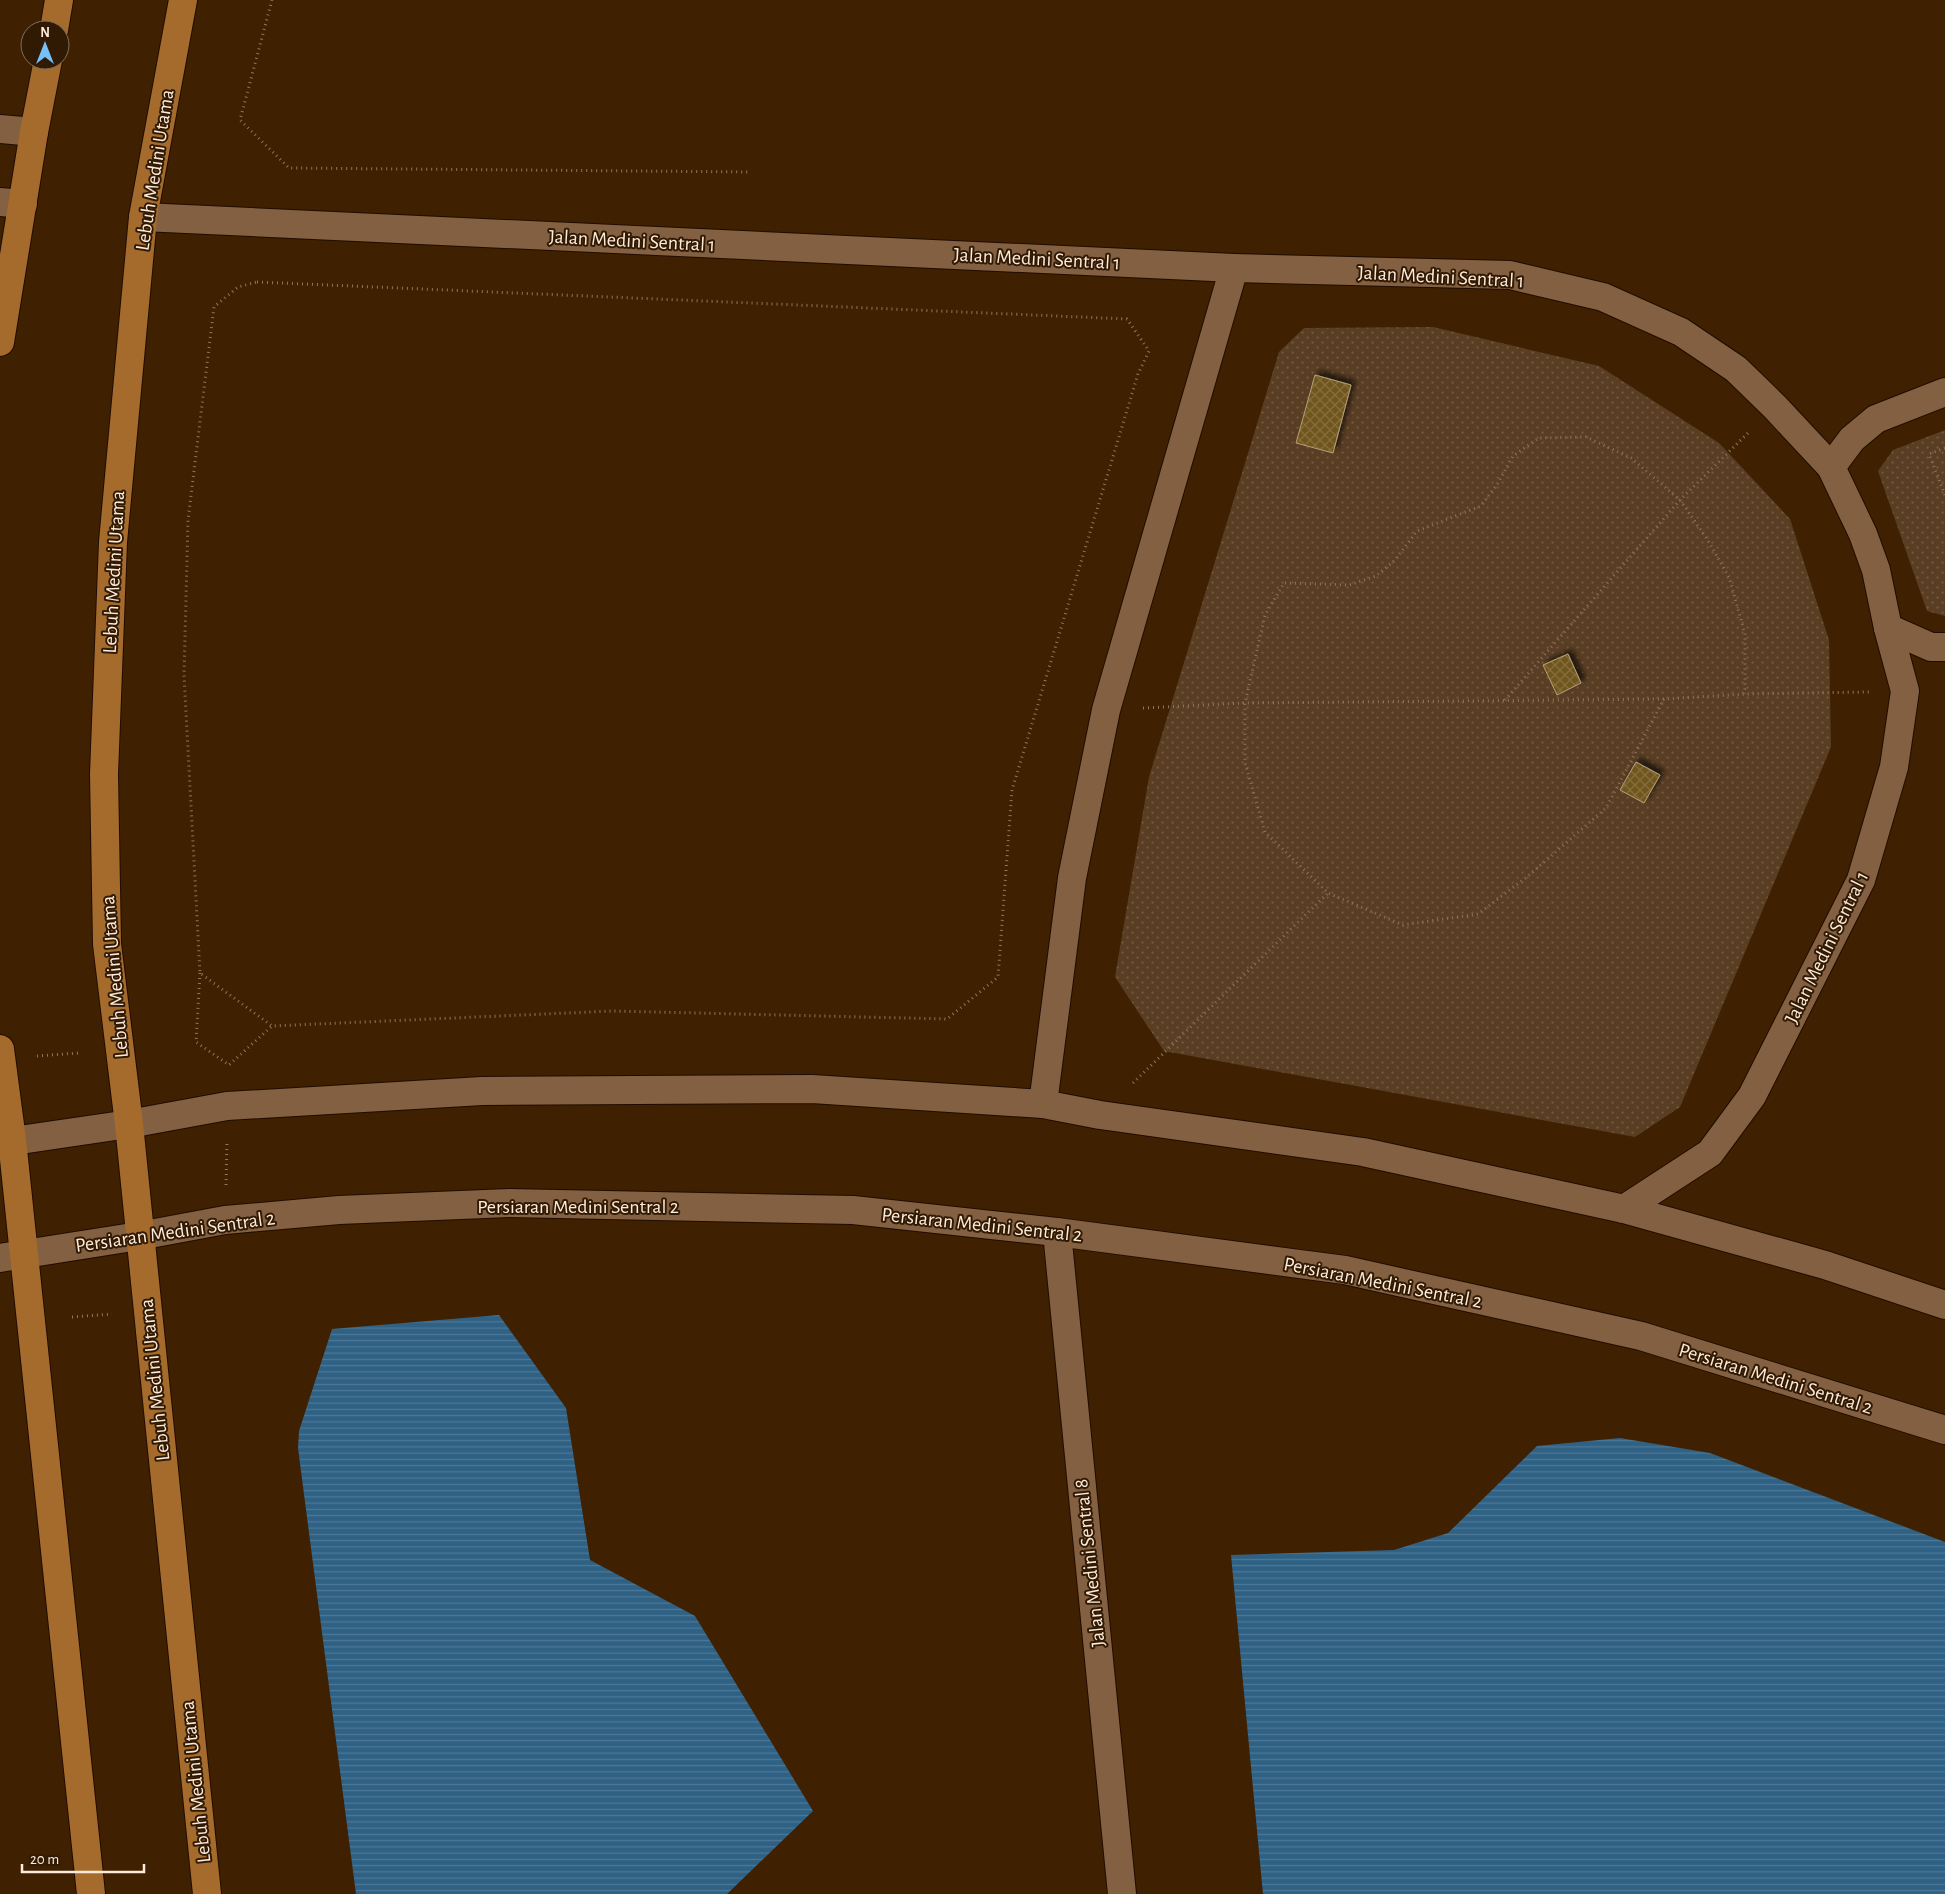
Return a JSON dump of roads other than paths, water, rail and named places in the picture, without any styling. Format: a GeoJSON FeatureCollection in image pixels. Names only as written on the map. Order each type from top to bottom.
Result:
{"type":"FeatureCollection","features":[{"type":"Feature","properties":{"kind":"main road"},"geometry":{"type":"LineString","coordinates":[[56,20],[60,0]]}},
{"type":"Feature","properties":{"kind":"main road","name":"Lebuh Medini Utama"},"geometry":{"type":"LineString","coordinates":[[183,0],[143,217],[113,542],[104,774],[107,944],[129,1124],[206,1894]]}},
{"type":"Feature","properties":{"kind":"main road"},"geometry":{"type":"LineString","coordinates":[[0,342],[11,203],[34,132],[46,70]]}},
{"type":"Feature","properties":{"kind":"main road"},"geometry":{"type":"LineString","coordinates":[[0,1049],[12,1256],[91,1894]]}},
{"type":"Feature","properties":{"kind":"street"},"geometry":{"type":"LineString","coordinates":[[0,130],[34,132]]}},
{"type":"Feature","properties":{"kind":"street","name":"Jalan Medini Sentral 1"},"geometry":{"type":"LineString","coordinates":[[143,217],[1234,268],[1510,275],[1603,297],[1681,332],[1736,369],[1775,407],[1831,467],[1863,534],[1876,570],[1888,628],[1905,691],[1894,767],[1861,880],[1752,1096],[1710,1152],[1624,1209]]}},
{"type":"Feature","properties":{"kind":"street"},"geometry":{"type":"LineString","coordinates":[[1043,1104],[1072,878],[1106,710],[1234,268]]}},
{"type":"Feature","properties":{"kind":"street"},"geometry":{"type":"LineString","coordinates":[[1831,467],[1852,439],[1876,420],[1945,392]]}},
{"type":"Feature","properties":{"kind":"street"},"geometry":{"type":"LineString","coordinates":[[1888,628],[1931,647],[1945,648]]}},
{"type":"Feature","properties":{"kind":"street"},"geometry":{"type":"LineString","coordinates":[[6,1142],[129,1124],[227,1106],[482,1091],[812,1089],[1043,1104],[1100,1115],[1363,1152],[1624,1209],[1825,1265],[1945,1305]]}},
{"type":"Feature","properties":{"kind":"street","name":"Persiaran Medini Sentral 2"},"geometry":{"type":"LineString","coordinates":[[12,1256],[235,1219],[339,1210],[508,1203],[853,1210],[1057,1232],[1345,1270],[1641,1336],[1945,1430]]}},
{"type":"Feature","properties":{"kind":"street","name":"Jalan Medini Sentral 8"},"geometry":{"type":"LineString","coordinates":[[1057,1232],[1122,1894]]}},
{"type":"Feature","properties":{"kind":"water"},"geometry":{"type":"Polygon","coordinates":[[[499,1315],[566,1408],[590,1560],[695,1616],[813,1811],[727,1894],[356,1894],[298,1448],[299,1431],[332,1329],[499,1315]]]}},
{"type":"Feature","properties":{"kind":"water"},"geometry":{"type":"Polygon","coordinates":[[[1620,1438],[1710,1453],[1945,1542],[1945,1894],[1263,1894],[1231,1555],[1394,1550],[1448,1533],[1537,1446],[1620,1438]]]}}]}
